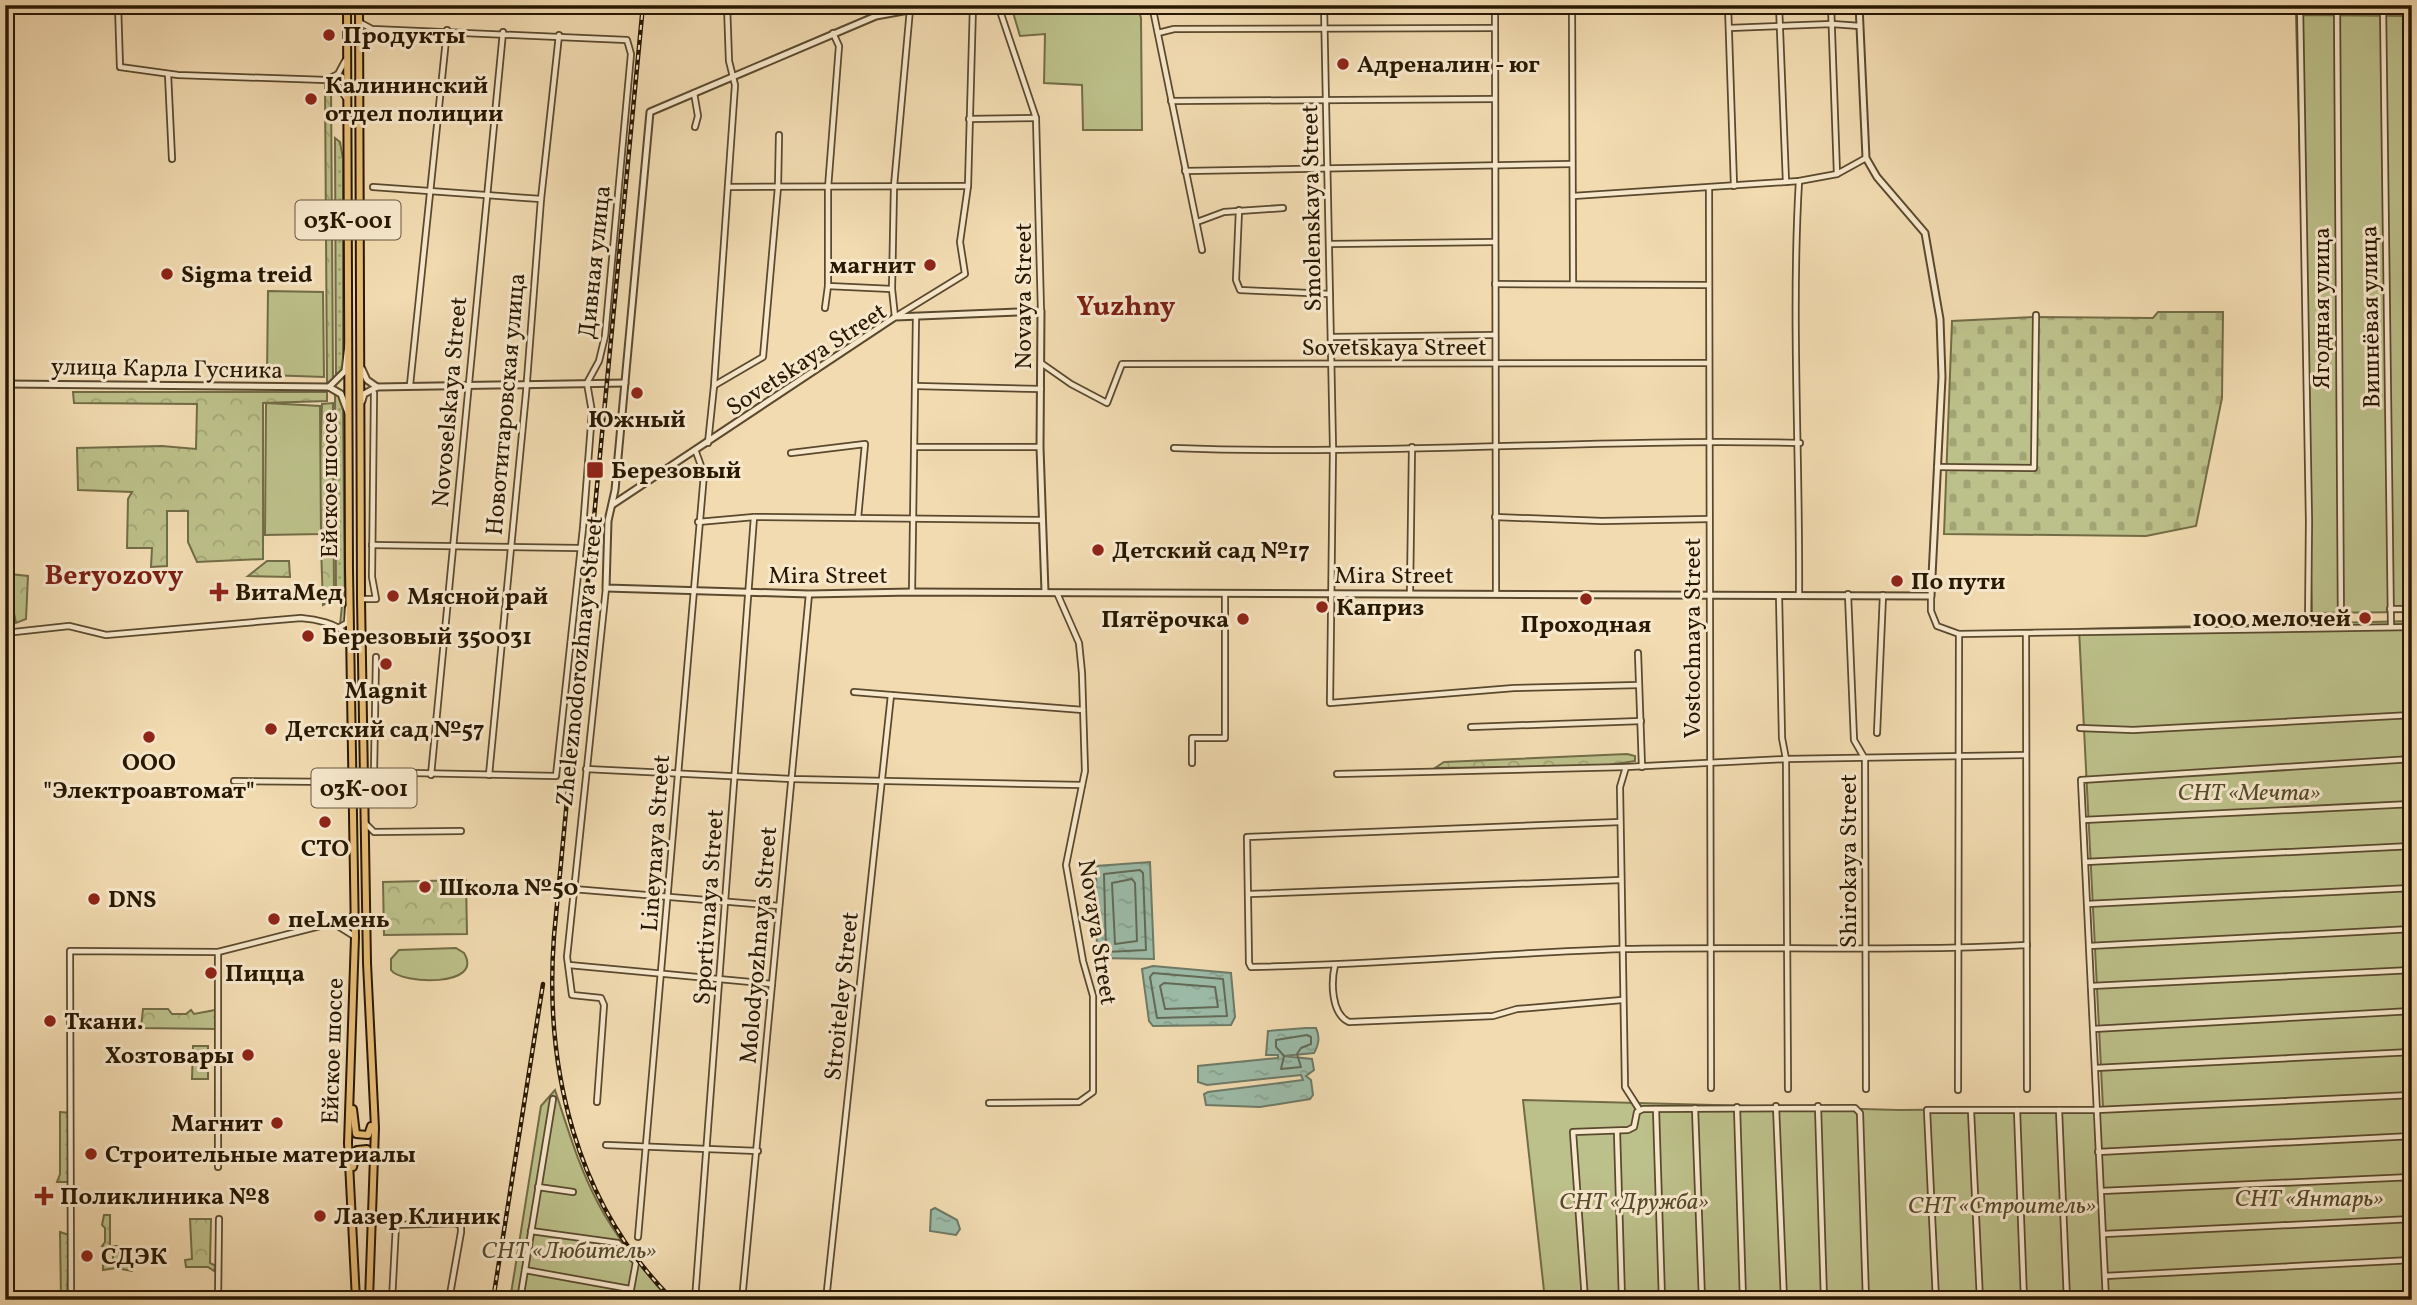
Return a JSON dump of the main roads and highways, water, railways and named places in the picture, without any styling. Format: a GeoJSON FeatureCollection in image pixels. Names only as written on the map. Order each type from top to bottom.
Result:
{"type":"FeatureCollection","features":[{"type":"Feature","properties":{"kind":"main road","name":"Ейское шоссе"},"geometry":{"type":"LineString","coordinates":[[348,5],[349,606],[355,913],[350,1186],[356,1299]]}},
{"type":"Feature","properties":{"kind":"main road","name":"Ейское шоссе"},"geometry":{"type":"LineString","coordinates":[[359,5],[361,598],[374,1160],[369,1300]]}},
{"type":"Feature","properties":{"kind":"main road","name":"03К-001"},"geometry":{"type":"LineString","coordinates":[[351,1080],[354,1132],[365,1136],[371,1129],[373,1077]]}},
{"type":"Feature","properties":{"kind":"main road","name":"03К-001"},"geometry":{"type":"LineString","coordinates":[[350,1186],[356,1150],[368,1149],[374,1160]]}},
{"type":"Feature","properties":{"kind":"water"},"geometry":{"type":"Polygon","coordinates":[[[1150,862],[1154,959],[1097,958],[1096,866],[1150,862]]]}},
{"type":"Feature","properties":{"kind":"water"},"geometry":{"type":"Polygon","coordinates":[[[1153,966],[1231,973],[1235,1017],[1231,1025],[1153,1026],[1149,1021],[1142,969],[1153,966]]]}},
{"type":"Feature","properties":{"kind":"water"},"geometry":{"type":"Polygon","coordinates":[[[1316,1028],[1317,1031],[1318,1040],[1314,1053],[1283,1056],[1312,1059],[1314,1070],[1306,1076],[1311,1080],[1313,1095],[1310,1099],[1260,1107],[1206,1105],[1204,1094],[1208,1092],[1303,1080],[1301,1075],[1207,1085],[1198,1082],[1198,1066],[1278,1058],[1278,1055],[1266,1055],[1268,1031],[1316,1028]]]}},
{"type":"Feature","properties":{"kind":"water"},"geometry":{"type":"Polygon","coordinates":[[[935,1208],[957,1220],[960,1229],[956,1235],[930,1231],[931,1210],[935,1208]]]}},
{"type":"Feature","properties":{"kind":"railway"},"geometry":{"type":"LineString","coordinates":[[643,5],[554,936],[552,986],[562,1084],[573,1132],[590,1178],[612,1221],[640,1262],[673,1300]]}},
{"type":"Feature","properties":{"kind":"railway"},"geometry":{"type":"LineString","coordinates":[[493,1300],[543,984]]}},
{"type":"Feature","properties":{"kind":"place","name":"Продукты"},"geometry":{"type":"Point","coordinates":[329,35]}},
{"type":"Feature","properties":{"kind":"place","name":"Адреналин - юг"},"geometry":{"type":"Point","coordinates":[1343,64]}},
{"type":"Feature","properties":{"kind":"place","name":"Калининский отдел полиции"},"geometry":{"type":"Point","coordinates":[311,99]}},
{"type":"Feature","properties":{"kind":"place","name":"магнит"},"geometry":{"type":"Point","coordinates":[930,265]}},
{"type":"Feature","properties":{"kind":"place","name":"Sigma treid"},"geometry":{"type":"Point","coordinates":[167,274]}},
{"type":"Feature","properties":{"kind":"place","name":"Южный"},"geometry":{"type":"Point","coordinates":[637,393]}},
{"type":"Feature","properties":{"kind":"place","name":"Березовый"},"geometry":{"type":"Point","coordinates":[595,470]}},
{"type":"Feature","properties":{"kind":"place","name":"Детский сад №17"},"geometry":{"type":"Point","coordinates":[1098,550]}},
{"type":"Feature","properties":{"kind":"place","name":"По пути"},"geometry":{"type":"Point","coordinates":[1897,581]}},
{"type":"Feature","properties":{"kind":"place","name":"ВитаMед"},"geometry":{"type":"Point","coordinates":[219,592]}},
{"type":"Feature","properties":{"kind":"place","name":"Мясной рай"},"geometry":{"type":"Point","coordinates":[393,596]}},
{"type":"Feature","properties":{"kind":"place","name":"Проходная"},"geometry":{"type":"Point","coordinates":[1586,599]}},
{"type":"Feature","properties":{"kind":"place","name":"Каприз"},"geometry":{"type":"Point","coordinates":[1322,607]}},
{"type":"Feature","properties":{"kind":"place","name":"1000 мелочей"},"geometry":{"type":"Point","coordinates":[2365,618]}},
{"type":"Feature","properties":{"kind":"place","name":"Пятёрочка"},"geometry":{"type":"Point","coordinates":[1243,619]}},
{"type":"Feature","properties":{"kind":"place","name":"Березовый 350031"},"geometry":{"type":"Point","coordinates":[308,636]}},
{"type":"Feature","properties":{"kind":"place","name":"Magnit"},"geometry":{"type":"Point","coordinates":[386,664]}},
{"type":"Feature","properties":{"kind":"place","name":"Детский сад №57"},"geometry":{"type":"Point","coordinates":[271,729]}},
{"type":"Feature","properties":{"kind":"place","name":"ООО \"Электроавтомат\""},"geometry":{"type":"Point","coordinates":[149,737]}},
{"type":"Feature","properties":{"kind":"place","name":"СТО"},"geometry":{"type":"Point","coordinates":[325,822]}},
{"type":"Feature","properties":{"kind":"place","name":"Школа №50"},"geometry":{"type":"Point","coordinates":[425,887]}},
{"type":"Feature","properties":{"kind":"place","name":"DNS"},"geometry":{"type":"Point","coordinates":[94,899]}},
{"type":"Feature","properties":{"kind":"place","name":"пеLмень"},"geometry":{"type":"Point","coordinates":[274,919]}},
{"type":"Feature","properties":{"kind":"place","name":"Пицца"},"geometry":{"type":"Point","coordinates":[211,973]}},
{"type":"Feature","properties":{"kind":"place","name":"Ткани."},"geometry":{"type":"Point","coordinates":[50,1021]}},
{"type":"Feature","properties":{"kind":"place","name":"Хозтовары"},"geometry":{"type":"Point","coordinates":[248,1055]}},
{"type":"Feature","properties":{"kind":"place","name":"Магнит"},"geometry":{"type":"Point","coordinates":[277,1123]}},
{"type":"Feature","properties":{"kind":"place","name":"Строительные материалы"},"geometry":{"type":"Point","coordinates":[91,1154]}},
{"type":"Feature","properties":{"kind":"place","name":"Поликлиника №8"},"geometry":{"type":"Point","coordinates":[44,1196]}},
{"type":"Feature","properties":{"kind":"place","name":"Лазер Клиник"},"geometry":{"type":"Point","coordinates":[320,1216]}},
{"type":"Feature","properties":{"kind":"place","name":"СДЭК"},"geometry":{"type":"Point","coordinates":[87,1256]}},
{"type":"Feature","properties":{"kind":"district","name":"Yuzhny"},"geometry":{"type":"Point","coordinates":[1126,305]}},
{"type":"Feature","properties":{"kind":"district","name":"Beryozovy"},"geometry":{"type":"Point","coordinates":[114,574]}},
{"type":"Feature","properties":{"kind":"park label","name":"СНТ «Мечта»"},"geometry":{"type":"Point","coordinates":[2249,792]}},
{"type":"Feature","properties":{"kind":"park label","name":"СНТ «Янтарь»"},"geometry":{"type":"Point","coordinates":[2309,1198]}},
{"type":"Feature","properties":{"kind":"park label","name":"СНТ «Дружба»"},"geometry":{"type":"Point","coordinates":[1634,1201]}},
{"type":"Feature","properties":{"kind":"park label","name":"СНТ «Строитель»"},"geometry":{"type":"Point","coordinates":[2002,1205]}},
{"type":"Feature","properties":{"kind":"park label","name":"СНТ «Любитель»"},"geometry":{"type":"Point","coordinates":[569,1250]}}]}
